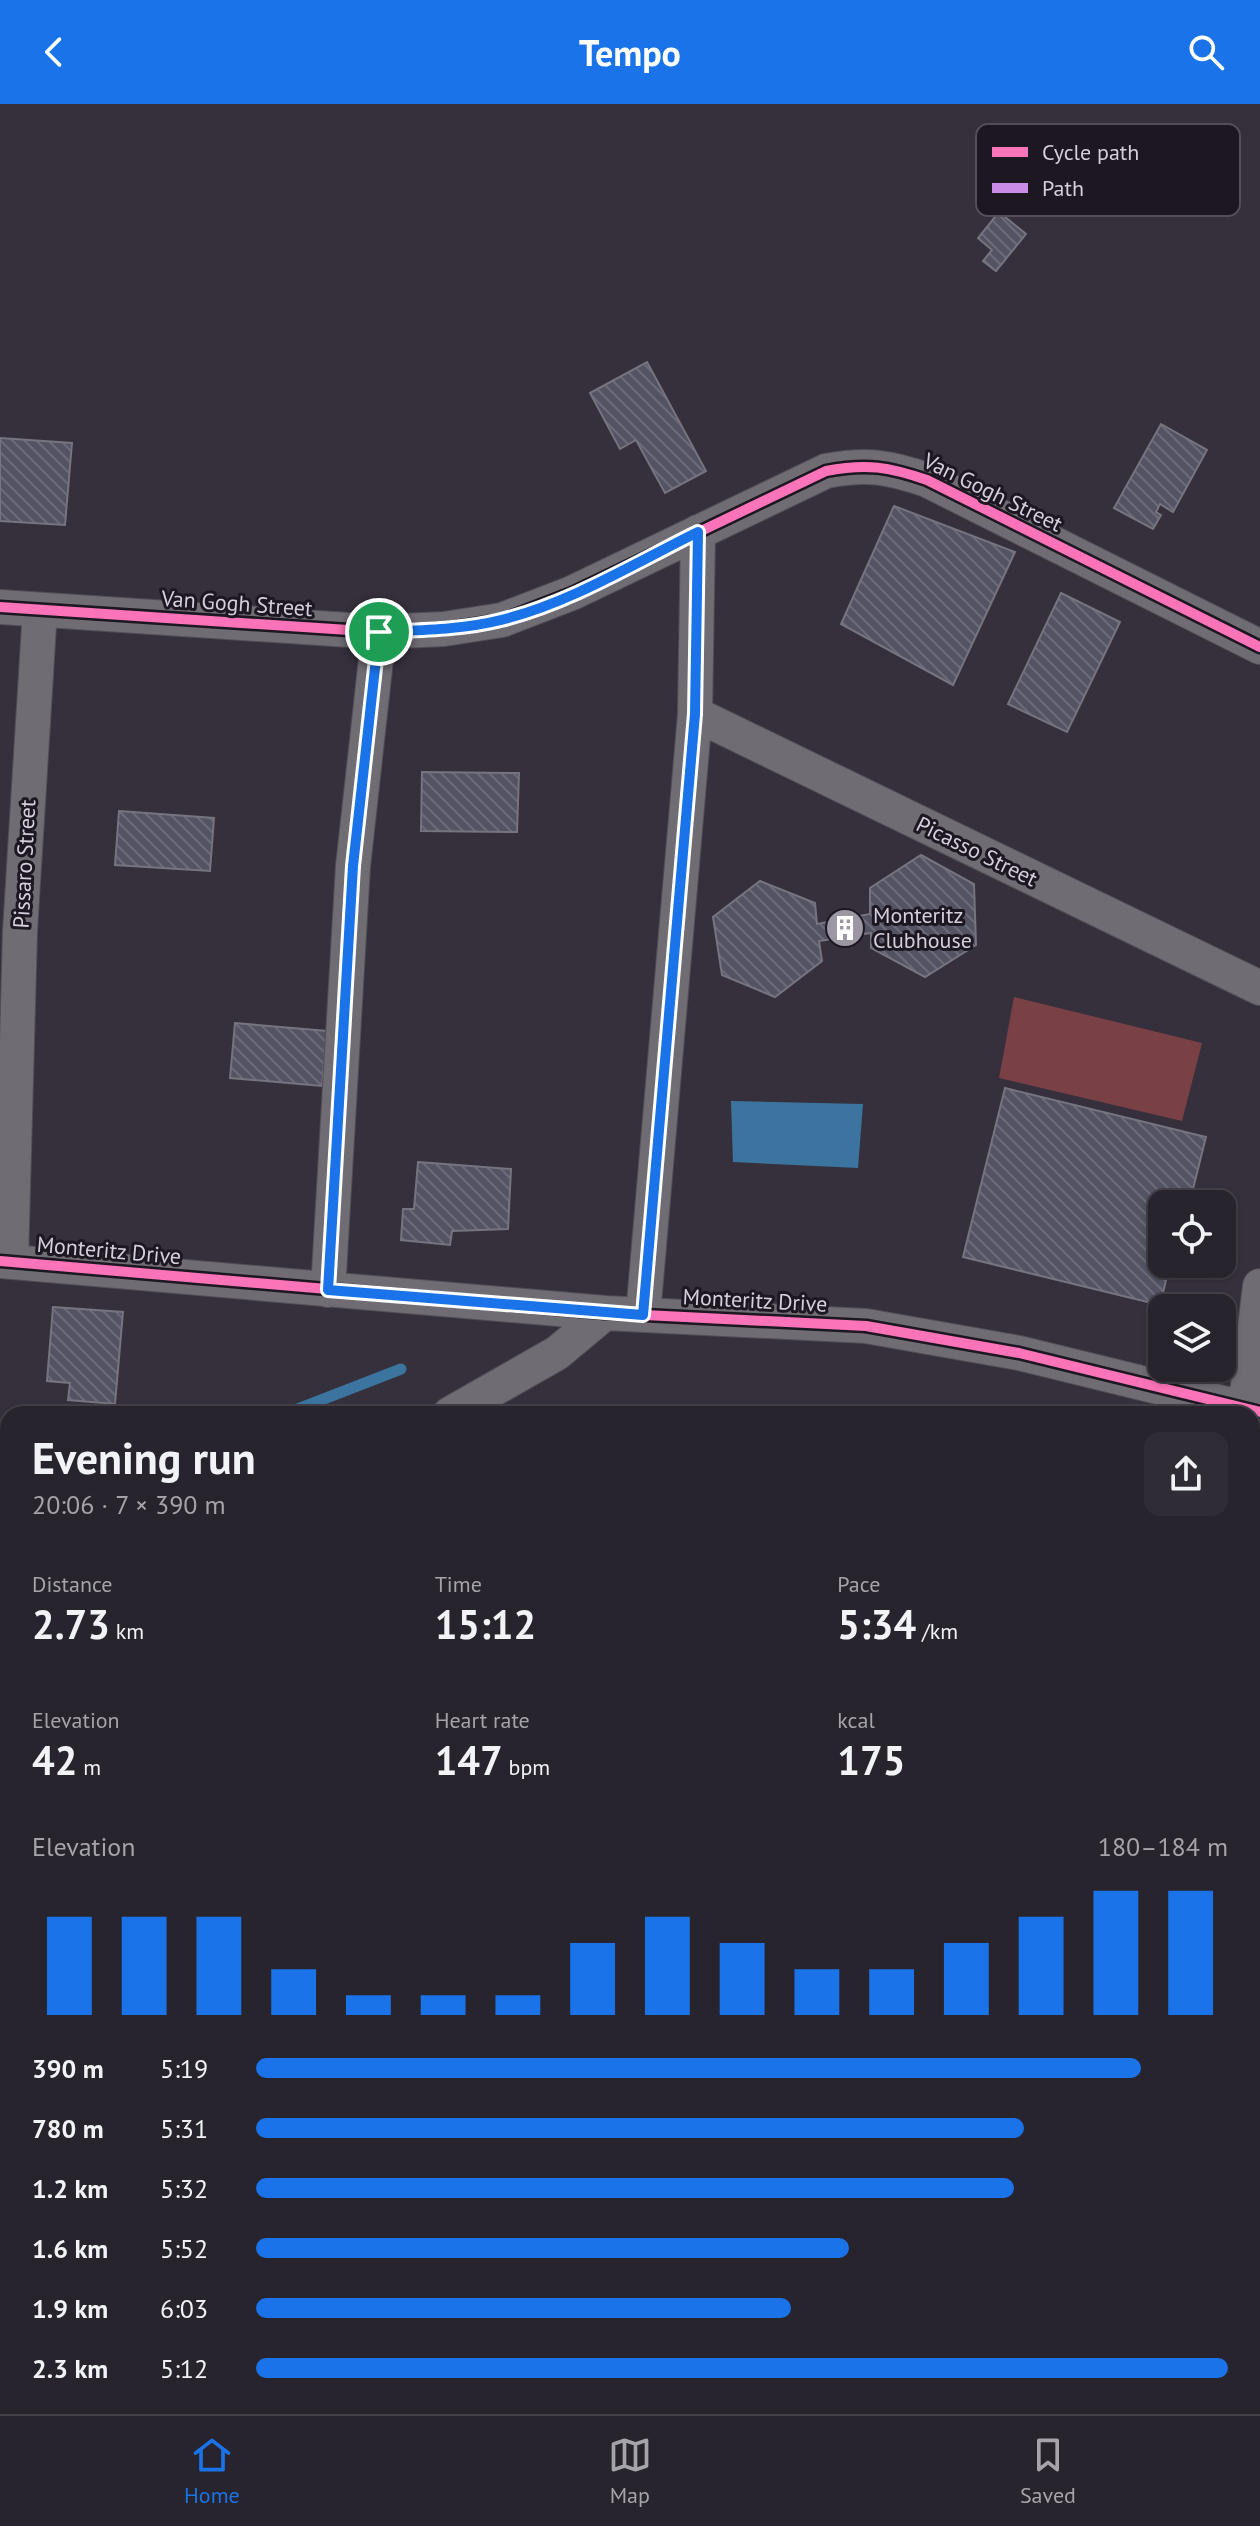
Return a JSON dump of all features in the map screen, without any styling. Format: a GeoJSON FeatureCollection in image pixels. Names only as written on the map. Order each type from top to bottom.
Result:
{"type":"FeatureCollection","features":[{"type":"Feature","properties":{"kind":"street","name":"Van Gogh Street"},"geometry":{"type":"LineString","coordinates":[[0,607],[379,632],[444,629],[502,620],[572,593],[826,471],[858,465],[891,468],[927,480],[1260,647]]}},
{"type":"Feature","properties":{"kind":"street"},"geometry":{"type":"LineString","coordinates":[[643,1315],[695,714],[698,532]]}},
{"type":"Feature","properties":{"kind":"street","name":"Pissaro Street"},"geometry":{"type":"LineString","coordinates":[[5,1261],[10,930],[40,610]]}},
{"type":"Feature","properties":{"kind":"street"},"geometry":{"type":"LineString","coordinates":[[328,1290],[353,866],[379,632]]}},
{"type":"Feature","properties":{"kind":"street","name":"Picasso Street"},"geometry":{"type":"LineString","coordinates":[[695,714],[1260,988]]}},
{"type":"Feature","properties":{"kind":"street","name":"Monteritz Drive"},"geometry":{"type":"LineString","coordinates":[[5,1261],[605,1313],[866,1326],[1019,1353],[1224,1406]]}},
{"type":"Feature","properties":{"kind":"street"},"geometry":{"type":"LineString","coordinates":[[1248,1406],[1260,1286]]}},
{"type":"Feature","properties":{"kind":"street"},"geometry":{"type":"LineString","coordinates":[[464,1406],[557,1353],[605,1313]]}},
{"type":"Feature","properties":{"kind":"green space"},"geometry":{"type":"Polygon","coordinates":[[[1014,997],[1202,1043],[1182,1121],[999,1078],[1014,997]]]}},
{"type":"Feature","properties":{"kind":"water"},"geometry":{"type":"Polygon","coordinates":[[[731,1101],[863,1104],[858,1168],[733,1162],[731,1101]]]}},
{"type":"Feature","properties":{"kind":"building"},"geometry":{"type":"Polygon","coordinates":[[[996,216],[1004,216],[1026,234],[996,271],[983,261],[992,250],[978,238],[996,216]]]}},
{"type":"Feature","properties":{"kind":"building"},"geometry":{"type":"Polygon","coordinates":[[[647,362],[706,471],[665,493],[636,440],[620,449],[590,393],[647,362]]]}},
{"type":"Feature","properties":{"kind":"building"},"geometry":{"type":"Polygon","coordinates":[[[1161,424],[1207,450],[1173,512],[1160,504],[1156,512],[1161,515],[1153,529],[1114,508],[1161,424]]]}},
{"type":"Feature","properties":{"kind":"building"},"geometry":{"type":"Polygon","coordinates":[[[0,438],[72,443],[65,525],[0,521],[0,438]]]}},
{"type":"Feature","properties":{"kind":"building"},"geometry":{"type":"Polygon","coordinates":[[[894,506],[1015,552],[953,685],[841,624],[894,506]]]}},
{"type":"Feature","properties":{"kind":"building"},"geometry":{"type":"Polygon","coordinates":[[[1061,593],[1120,622],[1067,732],[1008,704],[1061,593]]]}},
{"type":"Feature","properties":{"kind":"building"},"geometry":{"type":"Polygon","coordinates":[[[422,772],[519,773],[517,832],[421,831],[422,772]]]}},
{"type":"Feature","properties":{"kind":"building"},"geometry":{"type":"Polygon","coordinates":[[[119,811],[214,818],[210,871],[115,865],[119,811]]]}},
{"type":"Feature","properties":{"kind":"building","name":"Monteritz Clubhouse"},"geometry":{"type":"Polygon","coordinates":[[[921,855],[974,884],[976,945],[925,977],[871,948],[871,933],[819,941],[822,961],[775,997],[722,975],[713,917],[760,881],[815,903],[817,924],[870,914],[870,888],[921,855]]]}},
{"type":"Feature","properties":{"kind":"building"},"geometry":{"type":"Polygon","coordinates":[[[235,1023],[327,1031],[322,1086],[230,1078],[235,1023]]]}},
{"type":"Feature","properties":{"kind":"building"},"geometry":{"type":"Polygon","coordinates":[[[1005,1088],[1206,1137],[1193,1190],[1148,1190],[1148,1278],[1167,1278],[1163,1294],[1148,1294],[1148,1302],[963,1257],[1005,1088]]]}},
{"type":"Feature","properties":{"kind":"building"},"geometry":{"type":"Polygon","coordinates":[[[418,1162],[511,1169],[508,1229],[452,1231],[450,1245],[401,1240],[403,1209],[414,1209],[418,1162]]]}},
{"type":"Feature","properties":{"kind":"building"},"geometry":{"type":"Polygon","coordinates":[[[53,1307],[123,1312],[115,1404],[68,1400],[70,1383],[47,1381],[53,1307]]]}},
{"type":"Feature","properties":{"kind":"waterway"},"geometry":{"type":"LineString","coordinates":[[306,1406],[401,1369]]}},
{"type":"Feature","properties":{"kind":"cycle path"},"geometry":{"type":"LineString","coordinates":[[0,607],[379,632],[444,629],[502,620],[572,593],[826,471],[866,467],[889,469],[927,480],[1260,647]]}},
{"type":"Feature","properties":{"kind":"cycle path"},"geometry":{"type":"LineString","coordinates":[[0,1261],[605,1313],[866,1326],[1019,1353],[1235,1406]]}},
{"type":"Feature","properties":{"kind":"place","name":"Monteritz Clubhouse"},"geometry":{"type":"Point","coordinates":[845,928]}},
{"type":"Feature","properties":{"kind":"route"},"geometry":{"type":"LineString","coordinates":[[698,532],[695,714],[643,1315],[328,1290],[353,866],[379,632],[444,629],[502,620],[572,593],[698,532]]}}]}
